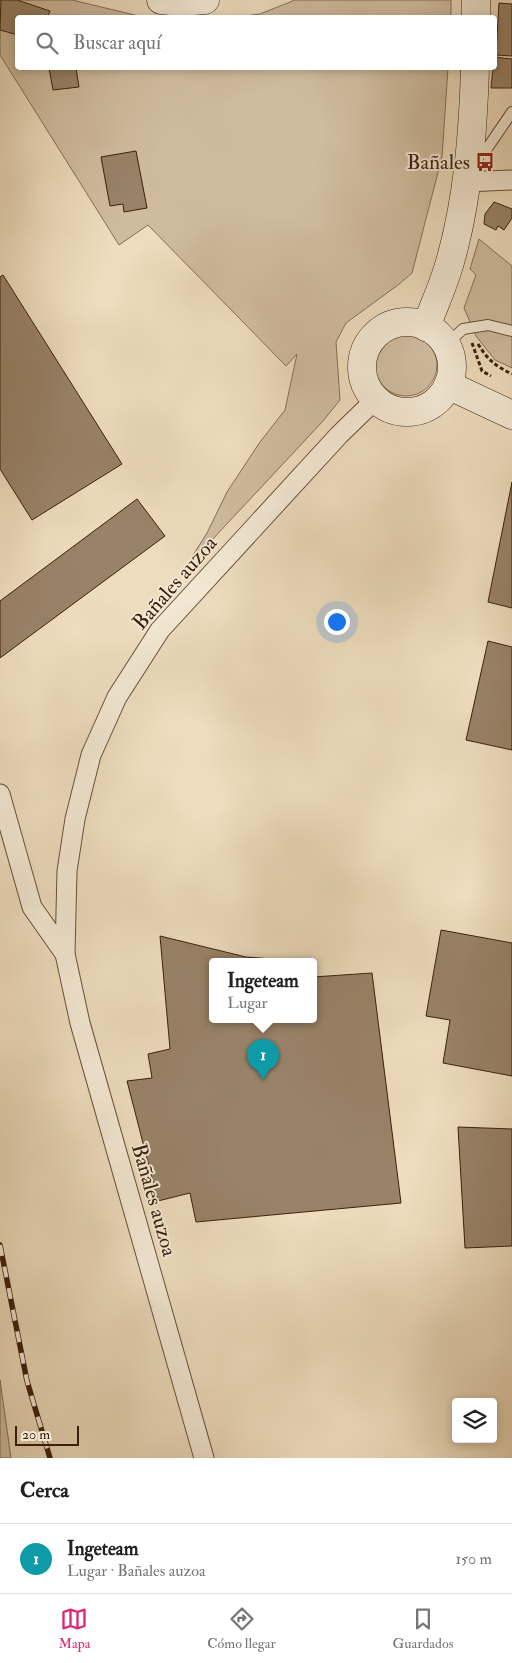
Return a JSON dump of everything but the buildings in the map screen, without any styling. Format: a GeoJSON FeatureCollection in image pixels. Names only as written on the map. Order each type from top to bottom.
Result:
{"type":"FeatureCollection","features":[{"type":"Feature","properties":{"kind":"street"},"geometry":{"type":"LineString","coordinates":[[161,0],[181,2],[205,0]]}},
{"type":"Feature","properties":{"kind":"street"},"geometry":{"type":"LineString","coordinates":[[476,0],[476,15]]}},
{"type":"Feature","properties":{"kind":"street"},"geometry":{"type":"LineString","coordinates":[[426,327],[450,263],[462,217],[470,149],[474,70]]}},
{"type":"Feature","properties":{"kind":"street"},"geometry":{"type":"LineString","coordinates":[[467,182],[512,180]]}},
{"type":"Feature","properties":{"kind":"street"},"geometry":{"type":"LineString","coordinates":[[398,323],[412,323],[426,327],[438,334],[454,337],[451,358],[452,372],[448,385],[438,400],[422,410],[410,412],[397,411],[386,407],[375,400],[367,389],[362,376],[362,361],[366,348],[374,336],[385,328],[398,323]]}},
{"type":"Feature","properties":{"kind":"street"},"geometry":{"type":"LineString","coordinates":[[448,385],[512,415]]}},
{"type":"Feature","properties":{"kind":"street","name":"Bañales auzoa"},"geometry":{"type":"LineString","coordinates":[[204,1458],[83,1032],[65,954],[67,871],[75,820],[91,755],[117,697],[160,630],[339,435],[375,400]]}},
{"type":"Feature","properties":{"kind":"street","name":"Bañales auzoa"},"geometry":{"type":"LineString","coordinates":[[0,794],[32,907],[65,954]]}},
{"type":"Feature","properties":{"kind":"lane"},"geometry":{"type":"LineString","coordinates":[[470,149],[486,150],[512,112]]}},
{"type":"Feature","properties":{"kind":"lane"},"geometry":{"type":"LineString","coordinates":[[454,337],[488,325],[512,331]]}},
{"type":"Feature","properties":{"kind":"path"},"geometry":{"type":"LineString","coordinates":[[454,337],[470,339],[482,371],[498,380]]}},
{"type":"Feature","properties":{"kind":"path"},"geometry":{"type":"LineString","coordinates":[[478,344],[487,359],[512,374]]}},
{"type":"Feature","properties":{"kind":"shaded area"},"geometry":{"type":"Polygon","coordinates":[[[0,0],[72,0],[135,15],[15,15],[15,70],[448,70],[442,157],[412,273],[346,323],[336,342],[340,400],[323,421],[183,571],[207,533],[227,492],[260,442],[285,410],[297,354],[286,366],[148,225],[119,245],[0,55],[0,0]]]}},
{"type":"Feature","properties":{"kind":"shaded area"},"geometry":{"type":"Polygon","coordinates":[[[295,0],[451,0],[451,15],[252,15],[260,14],[295,0]]]}},
{"type":"Feature","properties":{"kind":"shaded area"},"geometry":{"type":"Polygon","coordinates":[[[479,239],[512,266],[512,368],[495,360],[476,336],[464,308],[476,275],[470,269],[479,239]]]}},
{"type":"Feature","properties":{"kind":"shaded area"},"geometry":{"type":"Polygon","coordinates":[[[400,334],[412,334],[428,343],[435,353],[437,365],[435,377],[428,387],[412,396],[400,396],[389,391],[380,382],[375,371],[375,359],[380,348],[389,339],[400,334]]]}},
{"type":"Feature","properties":{"kind":"shaded area"},"geometry":{"type":"Polygon","coordinates":[[[0,1380],[11,1458],[0,1458],[0,1380]]]}},
{"type":"Feature","properties":{"kind":"railway"},"geometry":{"type":"LineString","coordinates":[[0,1245],[27,1381],[50,1458]]}},
{"type":"Feature","properties":{"kind":"place","name":"Bañales"},"geometry":{"type":"Point","coordinates":[485,162]}},
{"type":"Feature","properties":{"kind":"place","name":"Ingeteam"},"geometry":{"type":"Point","coordinates":[263,1080]}}]}
